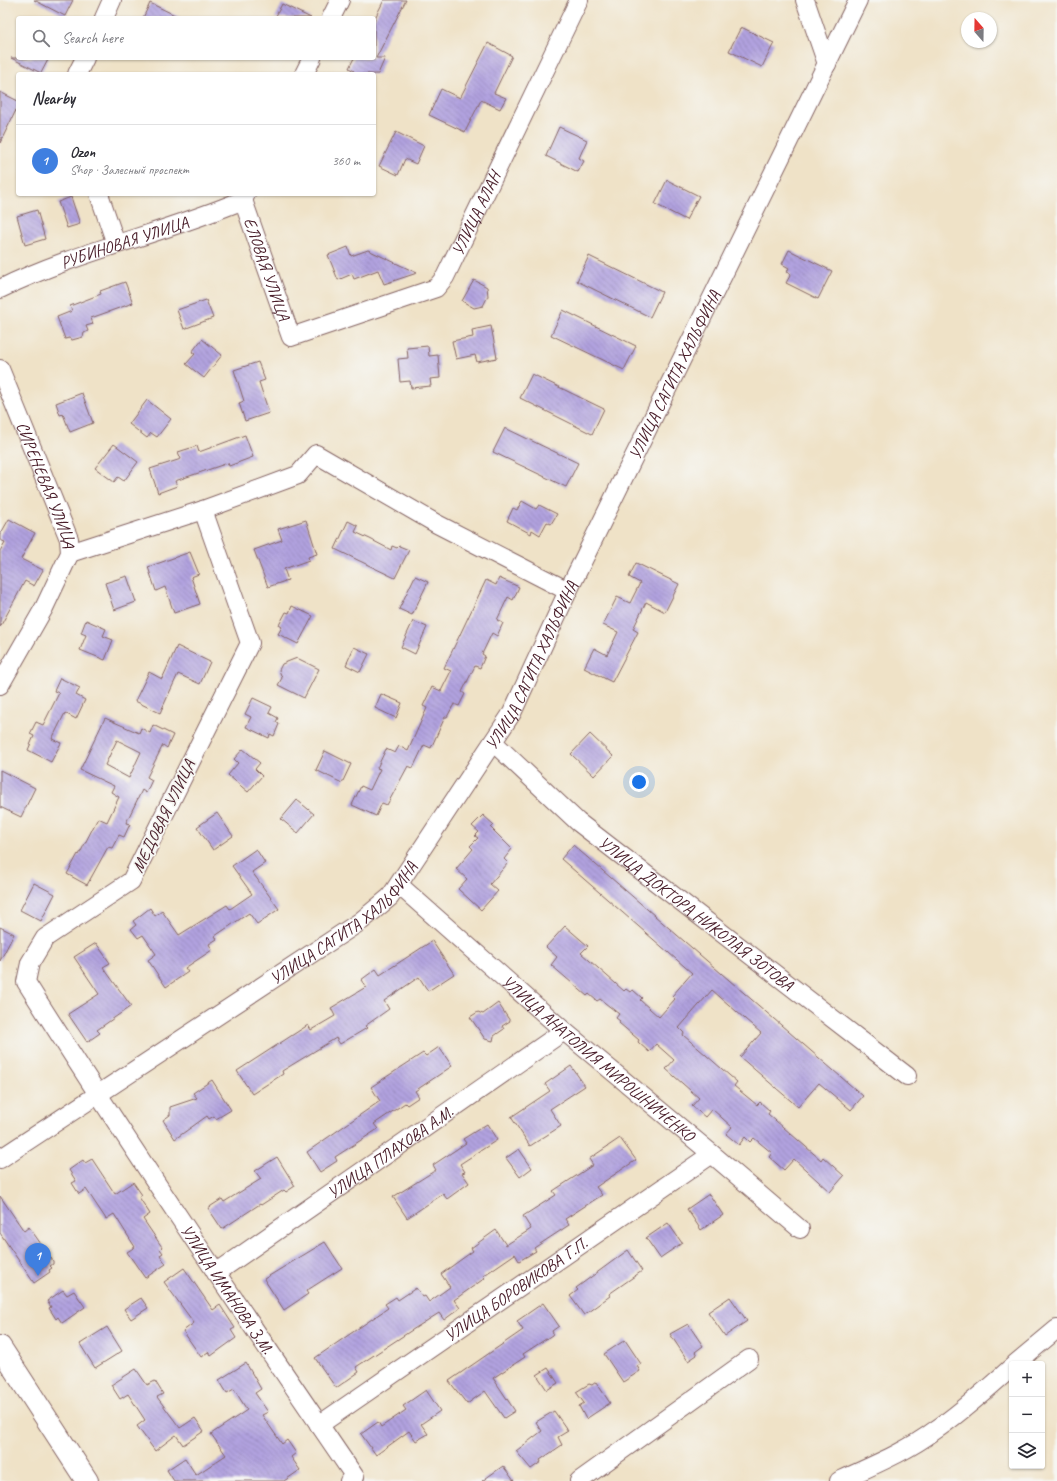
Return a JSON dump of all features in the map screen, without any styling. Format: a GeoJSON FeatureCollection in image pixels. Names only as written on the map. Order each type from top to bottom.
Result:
{"type":"FeatureCollection","features":[{"type":"Feature","properties":{"kind":"main road"},"geometry":{"type":"LineString","coordinates":[[0,1347],[87,1481]]}},
{"type":"Feature","properties":{"kind":"street"},"geometry":{"type":"LineString","coordinates":[[105,16],[112,0]]}},
{"type":"Feature","properties":{"kind":"street"},"geometry":{"type":"LineString","coordinates":[[332,16],[340,0]]}},
{"type":"Feature","properties":{"kind":"street","name":"УЛИЦА АЛАН"},"geometry":{"type":"LineString","coordinates":[[291,337],[436,288],[445,277],[579,0]]}},
{"type":"Feature","properties":{"kind":"street"},"geometry":{"type":"LineString","coordinates":[[805,0],[827,64]]}},
{"type":"Feature","properties":{"kind":"street","name":"УЛИЦА САГИТА ХАЛЬФИНА"},"geometry":{"type":"LineString","coordinates":[[0,1159],[360,921],[390,897],[399,885],[512,713],[568,591],[858,0]]}},
{"type":"Feature","properties":{"kind":"street"},"geometry":{"type":"LineString","coordinates":[[78,72],[84,60]]}},
{"type":"Feature","properties":{"kind":"street"},"geometry":{"type":"LineString","coordinates":[[305,72],[311,60]]}},
{"type":"Feature","properties":{"kind":"street"},"geometry":{"type":"LineString","coordinates":[[100,196],[116,244]]}},
{"type":"Feature","properties":{"kind":"street","name":"ЕЛОВАЯ УЛИЦА"},"geometry":{"type":"LineString","coordinates":[[244,197],[291,337]]}},
{"type":"Feature","properties":{"kind":"street","name":"РУБИНОВАЯ УЛИЦА"},"geometry":{"type":"LineString","coordinates":[[0,289],[26,276],[116,244],[205,216],[244,197]]}},
{"type":"Feature","properties":{"kind":"street","name":"СИРЕНЕВАЯ УЛИЦА"},"geometry":{"type":"LineString","coordinates":[[0,369],[69,539],[70,553],[44,608],[0,685]]}},
{"type":"Feature","properties":{"kind":"street"},"geometry":{"type":"LineString","coordinates":[[70,553],[203,510],[298,475],[316,454],[437,524],[568,591]]}},
{"type":"Feature","properties":{"kind":"street","name":"МЕДОВАЯ УЛИЦА"},"geometry":{"type":"LineString","coordinates":[[97,1095],[26,982],[30,963],[45,938],[131,881],[250,643],[203,510]]}},
{"type":"Feature","properties":{"kind":"street","name":"УЛИЦА ДОКТОРА НИКОЛАЯ ЗОТОВА"},"geometry":{"type":"LineString","coordinates":[[493,742],[578,822],[907,1076]]}},
{"type":"Feature","properties":{"kind":"street","name":"УЛИЦА АНАТОЛИЯ МИРОШНИЧЕНКО"},"geometry":{"type":"LineString","coordinates":[[399,885],[564,1031],[712,1154],[800,1230]]}},
{"type":"Feature","properties":{"kind":"street","name":"УЛИЦА ПЛАХОВА А.М."},"geometry":{"type":"LineString","coordinates":[[216,1273],[564,1031]]}},
{"type":"Feature","properties":{"kind":"street","name":"УЛИЦА ИМАНОВА З.М."},"geometry":{"type":"LineString","coordinates":[[97,1095],[355,1477],[349,1481]]}},
{"type":"Feature","properties":{"kind":"street","name":"УЛИЦА БОРОВИКОВА Г.П."},"geometry":{"type":"LineString","coordinates":[[319,1425],[712,1154]]}},
{"type":"Feature","properties":{"kind":"street"},"geometry":{"type":"LineString","coordinates":[[1018,1361],[1057,1328]]}},
{"type":"Feature","properties":{"kind":"street"},"geometry":{"type":"LineString","coordinates":[[579,1481],[749,1359]]}},
{"type":"Feature","properties":{"kind":"street"},"geometry":{"type":"LineString","coordinates":[[839,1481],[889,1457],[933,1432],[1009,1369]]}},
{"type":"Feature","properties":{"kind":"building"},"geometry":{"type":"Polygon","coordinates":[[[34,0],[73,0],[65,16],[34,0]]]}},
{"type":"Feature","properties":{"kind":"building"},"geometry":{"type":"Polygon","coordinates":[[[384,0],[406,0],[376,58],[376,16],[384,0]]]}},
{"type":"Feature","properties":{"kind":"building"},"geometry":{"type":"Polygon","coordinates":[[[150,3],[177,16],[144,16],[150,3]]]}},
{"type":"Feature","properties":{"kind":"building"},"geometry":{"type":"Polygon","coordinates":[[[282,4],[307,16],[276,16],[282,4]]]}},
{"type":"Feature","properties":{"kind":"building"},"geometry":{"type":"Polygon","coordinates":[[[741,27],[774,43],[762,67],[729,51],[741,27]]]}},
{"type":"Feature","properties":{"kind":"building"},"geometry":{"type":"Polygon","coordinates":[[[488,43],[512,56],[494,93],[506,98],[500,109],[481,100],[465,132],[429,115],[441,89],[460,98],[488,43]]]}},
{"type":"Feature","properties":{"kind":"building"},"geometry":{"type":"Polygon","coordinates":[[[11,58],[16,58],[16,60],[48,60],[42,72],[11,58]]]}},
{"type":"Feature","properties":{"kind":"building"},"geometry":{"type":"Polygon","coordinates":[[[376,58],[385,58],[378,74],[376,74],[376,72],[353,72],[349,68],[353,60],[376,60],[376,58]]]}},
{"type":"Feature","properties":{"kind":"building"},"geometry":{"type":"Polygon","coordinates":[[[0,92],[16,100],[16,110],[0,143],[0,92]]]}},
{"type":"Feature","properties":{"kind":"building"},"geometry":{"type":"Polygon","coordinates":[[[559,127],[587,140],[579,158],[584,161],[578,172],[546,156],[559,127]]]}},
{"type":"Feature","properties":{"kind":"building"},"geometry":{"type":"Polygon","coordinates":[[[396,132],[424,146],[416,164],[405,159],[398,175],[379,166],[396,132]]]}},
{"type":"Feature","properties":{"kind":"building"},"geometry":{"type":"Polygon","coordinates":[[[667,180],[699,196],[686,220],[655,204],[667,180]]]}},
{"type":"Feature","properties":{"kind":"building"},"geometry":{"type":"Polygon","coordinates":[[[71,197],[80,224],[67,228],[58,202],[71,197]]]}},
{"type":"Feature","properties":{"kind":"building"},"geometry":{"type":"Polygon","coordinates":[[[37,210],[45,239],[25,245],[17,216],[37,210]]]}},
{"type":"Feature","properties":{"kind":"building"},"geometry":{"type":"Polygon","coordinates":[[[348,247],[351,256],[368,250],[417,273],[384,284],[378,270],[354,279],[352,274],[338,280],[328,255],[348,247]]]}},
{"type":"Feature","properties":{"kind":"building"},"geometry":{"type":"Polygon","coordinates":[[[789,250],[832,271],[818,299],[786,283],[791,274],[787,272],[789,268],[782,264],[789,250]]]}},
{"type":"Feature","properties":{"kind":"building"},"geometry":{"type":"Polygon","coordinates":[[[589,256],[662,292],[650,317],[577,281],[589,256]]]}},
{"type":"Feature","properties":{"kind":"building"},"geometry":{"type":"Polygon","coordinates":[[[474,280],[487,287],[488,296],[483,306],[474,308],[462,301],[474,280]]]}},
{"type":"Feature","properties":{"kind":"building"},"geometry":{"type":"Polygon","coordinates":[[[125,282],[133,303],[91,318],[93,324],[86,326],[88,331],[84,333],[83,337],[72,340],[69,338],[65,339],[57,317],[72,311],[70,306],[101,294],[100,291],[125,282]]]}},
{"type":"Feature","properties":{"kind":"building"},"geometry":{"type":"Polygon","coordinates":[[[206,300],[213,318],[184,329],[177,310],[206,300]]]}},
{"type":"Feature","properties":{"kind":"building"},"geometry":{"type":"Polygon","coordinates":[[[563,310],[636,346],[624,370],[551,335],[563,310]]]}},
{"type":"Feature","properties":{"kind":"building"},"geometry":{"type":"Polygon","coordinates":[[[491,326],[497,358],[477,362],[475,355],[456,359],[452,341],[473,337],[472,330],[491,326]]]}},
{"type":"Feature","properties":{"kind":"building"},"geometry":{"type":"Polygon","coordinates":[[[202,339],[222,355],[204,378],[186,364],[195,354],[192,352],[202,339]]]}},
{"type":"Feature","properties":{"kind":"building"},"geometry":{"type":"Polygon","coordinates":[[[428,346],[429,356],[438,355],[440,378],[430,379],[431,386],[411,388],[410,381],[400,382],[398,359],[408,358],[407,348],[428,346]]]}},
{"type":"Feature","properties":{"kind":"building"},"geometry":{"type":"Polygon","coordinates":[[[258,362],[265,380],[259,382],[269,413],[245,421],[239,403],[244,401],[234,370],[258,362]]]}},
{"type":"Feature","properties":{"kind":"building"},"geometry":{"type":"Polygon","coordinates":[[[532,374],[604,409],[592,434],[520,398],[532,374]]]}},
{"type":"Feature","properties":{"kind":"building"},"geometry":{"type":"Polygon","coordinates":[[[82,393],[93,423],[70,432],[63,414],[60,415],[56,403],[82,393]]]}},
{"type":"Feature","properties":{"kind":"building"},"geometry":{"type":"Polygon","coordinates":[[[147,400],[171,419],[157,437],[151,433],[147,438],[129,424],[147,400]]]}},
{"type":"Feature","properties":{"kind":"building"},"geometry":{"type":"Polygon","coordinates":[[[505,428],[578,463],[566,487],[493,452],[505,428]]]}},
{"type":"Feature","properties":{"kind":"building"},"geometry":{"type":"Polygon","coordinates":[[[245,435],[253,457],[229,466],[228,463],[175,481],[177,486],[158,493],[150,469],[181,459],[178,452],[197,446],[199,452],[245,435]]]}},
{"type":"Feature","properties":{"kind":"building"},"geometry":{"type":"Polygon","coordinates":[[[114,444],[138,462],[124,481],[118,477],[114,482],[95,468],[114,444]]]}},
{"type":"Feature","properties":{"kind":"building"},"geometry":{"type":"Polygon","coordinates":[[[522,501],[536,509],[539,505],[557,514],[551,524],[547,522],[540,535],[532,530],[531,534],[507,521],[513,508],[517,510],[522,501]]]}},
{"type":"Feature","properties":{"kind":"building"},"geometry":{"type":"Polygon","coordinates":[[[9,519],[35,533],[21,559],[43,570],[34,586],[25,581],[0,627],[0,551],[5,542],[0,540],[0,535],[9,519]]]}},
{"type":"Feature","properties":{"kind":"building"},"geometry":{"type":"Polygon","coordinates":[[[306,520],[317,554],[308,557],[309,560],[284,569],[288,580],[268,587],[254,550],[282,540],[278,529],[306,520]]]}},
{"type":"Feature","properties":{"kind":"building"},"geometry":{"type":"Polygon","coordinates":[[[348,521],[358,526],[355,532],[391,550],[392,546],[397,548],[399,546],[409,550],[395,578],[335,549],[348,521]]]}},
{"type":"Feature","properties":{"kind":"building"},"geometry":{"type":"Polygon","coordinates":[[[190,552],[199,574],[191,577],[200,604],[174,613],[165,587],[156,591],[148,567],[190,552]]]}},
{"type":"Feature","properties":{"kind":"building"},"geometry":{"type":"Polygon","coordinates":[[[636,563],[679,584],[665,612],[646,602],[633,629],[638,632],[612,682],[584,668],[594,648],[607,655],[618,632],[603,625],[617,597],[630,603],[640,583],[629,577],[636,563]]]}},
{"type":"Feature","properties":{"kind":"building"},"geometry":{"type":"Polygon","coordinates":[[[127,576],[136,602],[114,610],[105,583],[127,576]]]}},
{"type":"Feature","properties":{"kind":"building"},"geometry":{"type":"Polygon","coordinates":[[[415,576],[428,582],[412,615],[399,609],[415,576]]]}},
{"type":"Feature","properties":{"kind":"building"},"geometry":{"type":"Polygon","coordinates":[[[499,578],[519,587],[513,600],[508,597],[497,620],[503,623],[497,636],[492,633],[482,654],[485,656],[480,668],[475,666],[462,692],[465,694],[459,706],[454,704],[447,717],[445,717],[431,748],[424,745],[413,768],[408,766],[387,805],[382,803],[376,816],[352,805],[361,786],[370,790],[380,769],[377,768],[386,749],[395,753],[399,746],[408,751],[427,708],[423,706],[432,687],[441,691],[451,671],[444,668],[486,580],[496,585],[499,578]]]}},
{"type":"Feature","properties":{"kind":"building"},"geometry":{"type":"Polygon","coordinates":[[[292,606],[313,616],[298,644],[278,634],[282,627],[279,625],[286,612],[289,613],[292,606]]]}},
{"type":"Feature","properties":{"kind":"building"},"geometry":{"type":"Polygon","coordinates":[[[86,620],[106,629],[103,636],[113,640],[105,660],[80,650],[86,635],[81,633],[86,620]]]}},
{"type":"Feature","properties":{"kind":"building"},"geometry":{"type":"Polygon","coordinates":[[[413,621],[427,627],[415,654],[401,647],[413,621]]]}},
{"type":"Feature","properties":{"kind":"building"},"geometry":{"type":"Polygon","coordinates":[[[177,646],[210,662],[200,684],[178,674],[160,713],[135,701],[149,672],[162,679],[177,646]]]}},
{"type":"Feature","properties":{"kind":"building"},"geometry":{"type":"Polygon","coordinates":[[[354,647],[369,654],[360,672],[346,665],[354,647]]]}},
{"type":"Feature","properties":{"kind":"building"},"geometry":{"type":"Polygon","coordinates":[[[297,658],[319,669],[304,698],[278,685],[282,678],[279,670],[282,664],[297,658]]]}},
{"type":"Feature","properties":{"kind":"building"},"geometry":{"type":"Polygon","coordinates":[[[60,678],[80,688],[76,695],[85,700],[76,719],[65,713],[52,739],[61,743],[51,762],[28,750],[34,736],[30,734],[36,722],[43,725],[59,693],[54,691],[60,678]]]}},
{"type":"Feature","properties":{"kind":"building"},"geometry":{"type":"Polygon","coordinates":[[[381,694],[402,703],[396,718],[375,708],[381,694]]]}},
{"type":"Feature","properties":{"kind":"building"},"geometry":{"type":"Polygon","coordinates":[[[253,698],[272,707],[269,713],[278,718],[276,722],[279,724],[274,736],[270,734],[269,738],[246,727],[251,717],[245,714],[253,698]]]}},
{"type":"Feature","properties":{"kind":"building"},"geometry":{"type":"Polygon","coordinates":[[[105,718],[139,733],[141,728],[150,733],[153,725],[173,735],[167,748],[163,745],[147,777],[152,780],[146,793],[142,790],[126,823],[130,824],[124,837],[119,835],[112,848],[108,847],[87,885],[67,874],[78,854],[79,855],[98,818],[107,822],[119,797],[111,792],[114,786],[80,770],[105,718]],[[117,740],[105,765],[129,778],[141,752],[117,740]]]}},
{"type":"Feature","properties":{"kind":"building"},"geometry":{"type":"Polygon","coordinates":[[[590,734],[613,756],[594,776],[571,754],[590,734]]]}},
{"type":"Feature","properties":{"kind":"building"},"geometry":{"type":"Polygon","coordinates":[[[243,749],[260,763],[255,769],[262,776],[248,792],[228,775],[238,763],[234,759],[243,749]]]}},
{"type":"Feature","properties":{"kind":"building"},"geometry":{"type":"Polygon","coordinates":[[[325,751],[351,764],[342,783],[316,770],[325,751]]]}},
{"type":"Feature","properties":{"kind":"building"},"geometry":{"type":"Polygon","coordinates":[[[0,770],[35,788],[21,817],[0,807],[0,770]]]}},
{"type":"Feature","properties":{"kind":"building"},"geometry":{"type":"Polygon","coordinates":[[[297,800],[314,814],[298,833],[281,819],[297,800]]]}},
{"type":"Feature","properties":{"kind":"building"},"geometry":{"type":"Polygon","coordinates":[[[217,813],[233,836],[213,850],[197,827],[217,813]]]}},
{"type":"Feature","properties":{"kind":"building"},"geometry":{"type":"Polygon","coordinates":[[[483,815],[494,825],[491,828],[512,849],[504,859],[508,863],[490,884],[498,891],[481,910],[458,889],[467,879],[456,869],[473,849],[470,846],[478,838],[475,836],[479,832],[472,826],[483,815]]]}},
{"type":"Feature","properties":{"kind":"building"},"geometry":{"type":"Polygon","coordinates":[[[573,845],[863,1096],[851,1110],[819,1083],[798,1107],[740,1057],[761,1033],[712,990],[679,1028],[684,1033],[683,1035],[737,1082],[734,1086],[757,1105],[760,1102],[770,1111],[768,1114],[821,1160],[823,1157],[844,1176],[830,1192],[794,1159],[784,1170],[769,1157],[772,1153],[754,1138],[750,1142],[745,1137],[739,1145],[726,1134],[732,1127],[712,1109],[705,1117],[692,1106],[699,1098],[666,1069],[674,1060],[656,1044],[649,1052],[638,1042],[639,1040],[619,1023],[620,1021],[616,1018],[619,1014],[600,999],[597,1001],[589,994],[587,996],[551,965],[557,957],[546,947],[565,926],[588,946],[581,953],[624,991],[626,989],[630,992],[633,990],[642,998],[640,1000],[659,1017],[675,999],[672,996],[692,973],[561,859],[573,845]]]}},
{"type":"Feature","properties":{"kind":"building"},"geometry":{"type":"Polygon","coordinates":[[[256,849],[265,863],[252,872],[279,909],[257,924],[249,913],[215,936],[217,939],[209,944],[212,950],[185,968],[188,972],[166,987],[148,960],[156,954],[143,935],[138,938],[131,929],[136,925],[133,921],[150,908],[155,916],[162,911],[179,935],[227,905],[230,909],[252,894],[232,866],[256,849]]]}},
{"type":"Feature","properties":{"kind":"building"},"geometry":{"type":"Polygon","coordinates":[[[34,883],[55,894],[41,921],[20,910],[34,883]]]}},
{"type":"Feature","properties":{"kind":"building"},"geometry":{"type":"Polygon","coordinates":[[[0,927],[14,934],[0,961],[0,927]]]}},
{"type":"Feature","properties":{"kind":"building"},"geometry":{"type":"Polygon","coordinates":[[[432,941],[454,974],[428,991],[419,977],[384,1001],[389,1009],[365,1026],[367,1028],[340,1044],[336,1038],[282,1071],[283,1074],[252,1094],[237,1071],[308,1025],[311,1030],[335,1016],[331,1008],[366,987],[361,980],[376,969],[380,975],[432,941]]]}},
{"type":"Feature","properties":{"kind":"building"},"geometry":{"type":"Polygon","coordinates":[[[96,943],[110,963],[103,967],[131,1006],[97,1030],[100,1033],[87,1042],[68,1014],[99,994],[74,957],[96,943]]]}},
{"type":"Feature","properties":{"kind":"building"},"geometry":{"type":"Polygon","coordinates":[[[498,1003],[510,1021],[502,1026],[504,1029],[494,1036],[493,1041],[485,1039],[470,1017],[478,1012],[483,1014],[498,1003]]]}},
{"type":"Feature","properties":{"kind":"building"},"geometry":{"type":"Polygon","coordinates":[[[439,1047],[452,1066],[415,1091],[419,1097],[407,1105],[405,1103],[374,1124],[378,1129],[335,1157],[337,1161],[320,1172],[307,1152],[380,1101],[371,1087],[423,1053],[426,1056],[439,1047]]]}},
{"type":"Feature","properties":{"kind":"building"},"geometry":{"type":"Polygon","coordinates":[[[571,1066],[585,1086],[550,1109],[561,1126],[530,1146],[511,1117],[550,1091],[545,1084],[571,1066]]]}},
{"type":"Feature","properties":{"kind":"building"},"geometry":{"type":"Polygon","coordinates":[[[212,1080],[231,1110],[216,1119],[214,1116],[209,1119],[207,1116],[175,1139],[163,1120],[170,1115],[170,1107],[197,1098],[193,1093],[212,1080]]]}},
{"type":"Feature","properties":{"kind":"building"},"geometry":{"type":"Polygon","coordinates":[[[487,1124],[497,1140],[460,1164],[465,1172],[462,1173],[469,1183],[447,1199],[443,1194],[407,1218],[393,1197],[436,1170],[433,1165],[466,1143],[463,1139],[487,1124]]]}},
{"type":"Feature","properties":{"kind":"building"},"geometry":{"type":"Polygon","coordinates":[[[620,1138],[636,1160],[596,1187],[602,1195],[565,1219],[569,1225],[534,1248],[536,1251],[519,1261],[515,1254],[483,1276],[485,1278],[454,1300],[460,1308],[444,1320],[439,1313],[409,1332],[356,1367],[359,1372],[336,1388],[315,1358],[388,1308],[385,1304],[396,1297],[398,1300],[416,1288],[429,1302],[450,1287],[441,1274],[473,1251],[471,1248],[496,1230],[506,1245],[531,1229],[523,1216],[556,1195],[553,1191],[593,1165],[589,1159],[620,1138]]]}},
{"type":"Feature","properties":{"kind":"building"},"geometry":{"type":"Polygon","coordinates":[[[519,1149],[532,1168],[520,1177],[506,1158],[519,1149]]]}},
{"type":"Feature","properties":{"kind":"building"},"geometry":{"type":"Polygon","coordinates":[[[277,1157],[295,1186],[286,1192],[284,1190],[261,1205],[260,1204],[222,1229],[208,1208],[222,1199],[224,1202],[261,1179],[255,1171],[277,1157]]]}},
{"type":"Feature","properties":{"kind":"building"},"geometry":{"type":"Polygon","coordinates":[[[92,1159],[115,1194],[133,1182],[142,1195],[139,1197],[150,1214],[143,1219],[162,1247],[160,1249],[163,1253],[160,1255],[166,1264],[145,1278],[127,1252],[135,1247],[114,1214],[106,1219],[86,1189],[79,1194],[72,1183],[76,1181],[69,1170],[83,1160],[85,1163],[92,1159]]]}},
{"type":"Feature","properties":{"kind":"building"},"geometry":{"type":"Polygon","coordinates":[[[709,1194],[723,1215],[701,1230],[687,1209],[709,1194]]]}},
{"type":"Feature","properties":{"kind":"building"},"geometry":{"type":"Polygon","coordinates":[[[0,1196],[24,1231],[29,1227],[53,1261],[53,1264],[50,1266],[52,1268],[49,1270],[50,1272],[34,1283],[0,1233],[0,1196]]]}},
{"type":"Feature","properties":{"kind":"building"},"geometry":{"type":"Polygon","coordinates":[[[668,1223],[682,1243],[660,1258],[646,1238],[668,1223]]]}},
{"type":"Feature","properties":{"kind":"building"},"geometry":{"type":"Polygon","coordinates":[[[325,1242],[342,1268],[306,1291],[308,1294],[284,1310],[264,1279],[325,1242]]]}},
{"type":"Feature","properties":{"kind":"building"},"geometry":{"type":"Polygon","coordinates":[[[628,1250],[642,1271],[609,1294],[610,1296],[584,1315],[570,1296],[578,1290],[576,1288],[628,1250]]]}},
{"type":"Feature","properties":{"kind":"building"},"geometry":{"type":"Polygon","coordinates":[[[184,1268],[213,1310],[220,1305],[235,1328],[231,1330],[236,1338],[211,1356],[208,1352],[201,1357],[183,1331],[194,1323],[164,1282],[184,1268]]]}},
{"type":"Feature","properties":{"kind":"building"},"geometry":{"type":"Polygon","coordinates":[[[63,1290],[67,1295],[74,1291],[85,1307],[62,1323],[58,1317],[56,1319],[49,1308],[51,1307],[47,1301],[63,1290]]]}},
{"type":"Feature","properties":{"kind":"building"},"geometry":{"type":"Polygon","coordinates":[[[730,1297],[747,1321],[725,1336],[708,1312],[730,1297]]]}},
{"type":"Feature","properties":{"kind":"building"},"geometry":{"type":"Polygon","coordinates":[[[141,1298],[148,1308],[131,1319],[124,1309],[141,1298]]]}},
{"type":"Feature","properties":{"kind":"building"},"geometry":{"type":"Polygon","coordinates":[[[543,1303],[559,1326],[552,1331],[552,1335],[523,1354],[525,1357],[493,1378],[515,1411],[504,1418],[485,1391],[467,1404],[449,1381],[523,1330],[517,1321],[543,1303]]]}},
{"type":"Feature","properties":{"kind":"building"},"geometry":{"type":"Polygon","coordinates":[[[688,1324],[703,1346],[695,1352],[697,1355],[688,1361],[670,1334],[688,1324]]]}},
{"type":"Feature","properties":{"kind":"building"},"geometry":{"type":"Polygon","coordinates":[[[107,1327],[122,1351],[95,1368],[80,1344],[107,1327]]]}},
{"type":"Feature","properties":{"kind":"building"},"geometry":{"type":"Polygon","coordinates":[[[625,1340],[641,1364],[637,1366],[640,1371],[623,1382],[604,1354],[625,1340]]]}},
{"type":"Feature","properties":{"kind":"building"},"geometry":{"type":"Polygon","coordinates":[[[246,1363],[261,1389],[255,1393],[268,1412],[262,1415],[282,1444],[287,1440],[296,1453],[291,1457],[300,1470],[284,1481],[174,1481],[167,1470],[185,1458],[196,1475],[226,1455],[211,1434],[247,1410],[234,1389],[227,1393],[219,1380],[246,1363]]]}},
{"type":"Feature","properties":{"kind":"building"},"geometry":{"type":"Polygon","coordinates":[[[548,1368],[558,1383],[547,1390],[537,1375],[548,1368]]]}},
{"type":"Feature","properties":{"kind":"building"},"geometry":{"type":"Polygon","coordinates":[[[136,1369],[147,1385],[155,1381],[163,1394],[157,1397],[180,1428],[195,1418],[204,1431],[183,1445],[176,1435],[155,1451],[137,1426],[145,1420],[128,1394],[120,1399],[111,1385],[136,1369]]]}},
{"type":"Feature","properties":{"kind":"building"},"geometry":{"type":"Polygon","coordinates":[[[596,1382],[610,1403],[586,1419],[579,1406],[584,1403],[576,1392],[589,1384],[592,1385],[596,1382]]]}},
{"type":"Feature","properties":{"kind":"building"},"geometry":{"type":"Polygon","coordinates":[[[426,1390],[440,1411],[421,1424],[428,1434],[416,1441],[409,1431],[376,1455],[361,1434],[378,1422],[381,1427],[406,1410],[403,1406],[426,1390]]]}},
{"type":"Feature","properties":{"kind":"building"},"geometry":{"type":"Polygon","coordinates":[[[554,1411],[568,1431],[558,1437],[562,1445],[540,1460],[541,1462],[531,1469],[516,1451],[542,1431],[536,1422],[554,1411]]]}},
{"type":"Feature","properties":{"kind":"building"},"geometry":{"type":"Polygon","coordinates":[[[503,1466],[514,1481],[482,1481],[503,1466]]]}},
{"type":"Feature","properties":{"kind":"place","name":"Ozon"},"geometry":{"type":"Point","coordinates":[38,1276]}}]}
